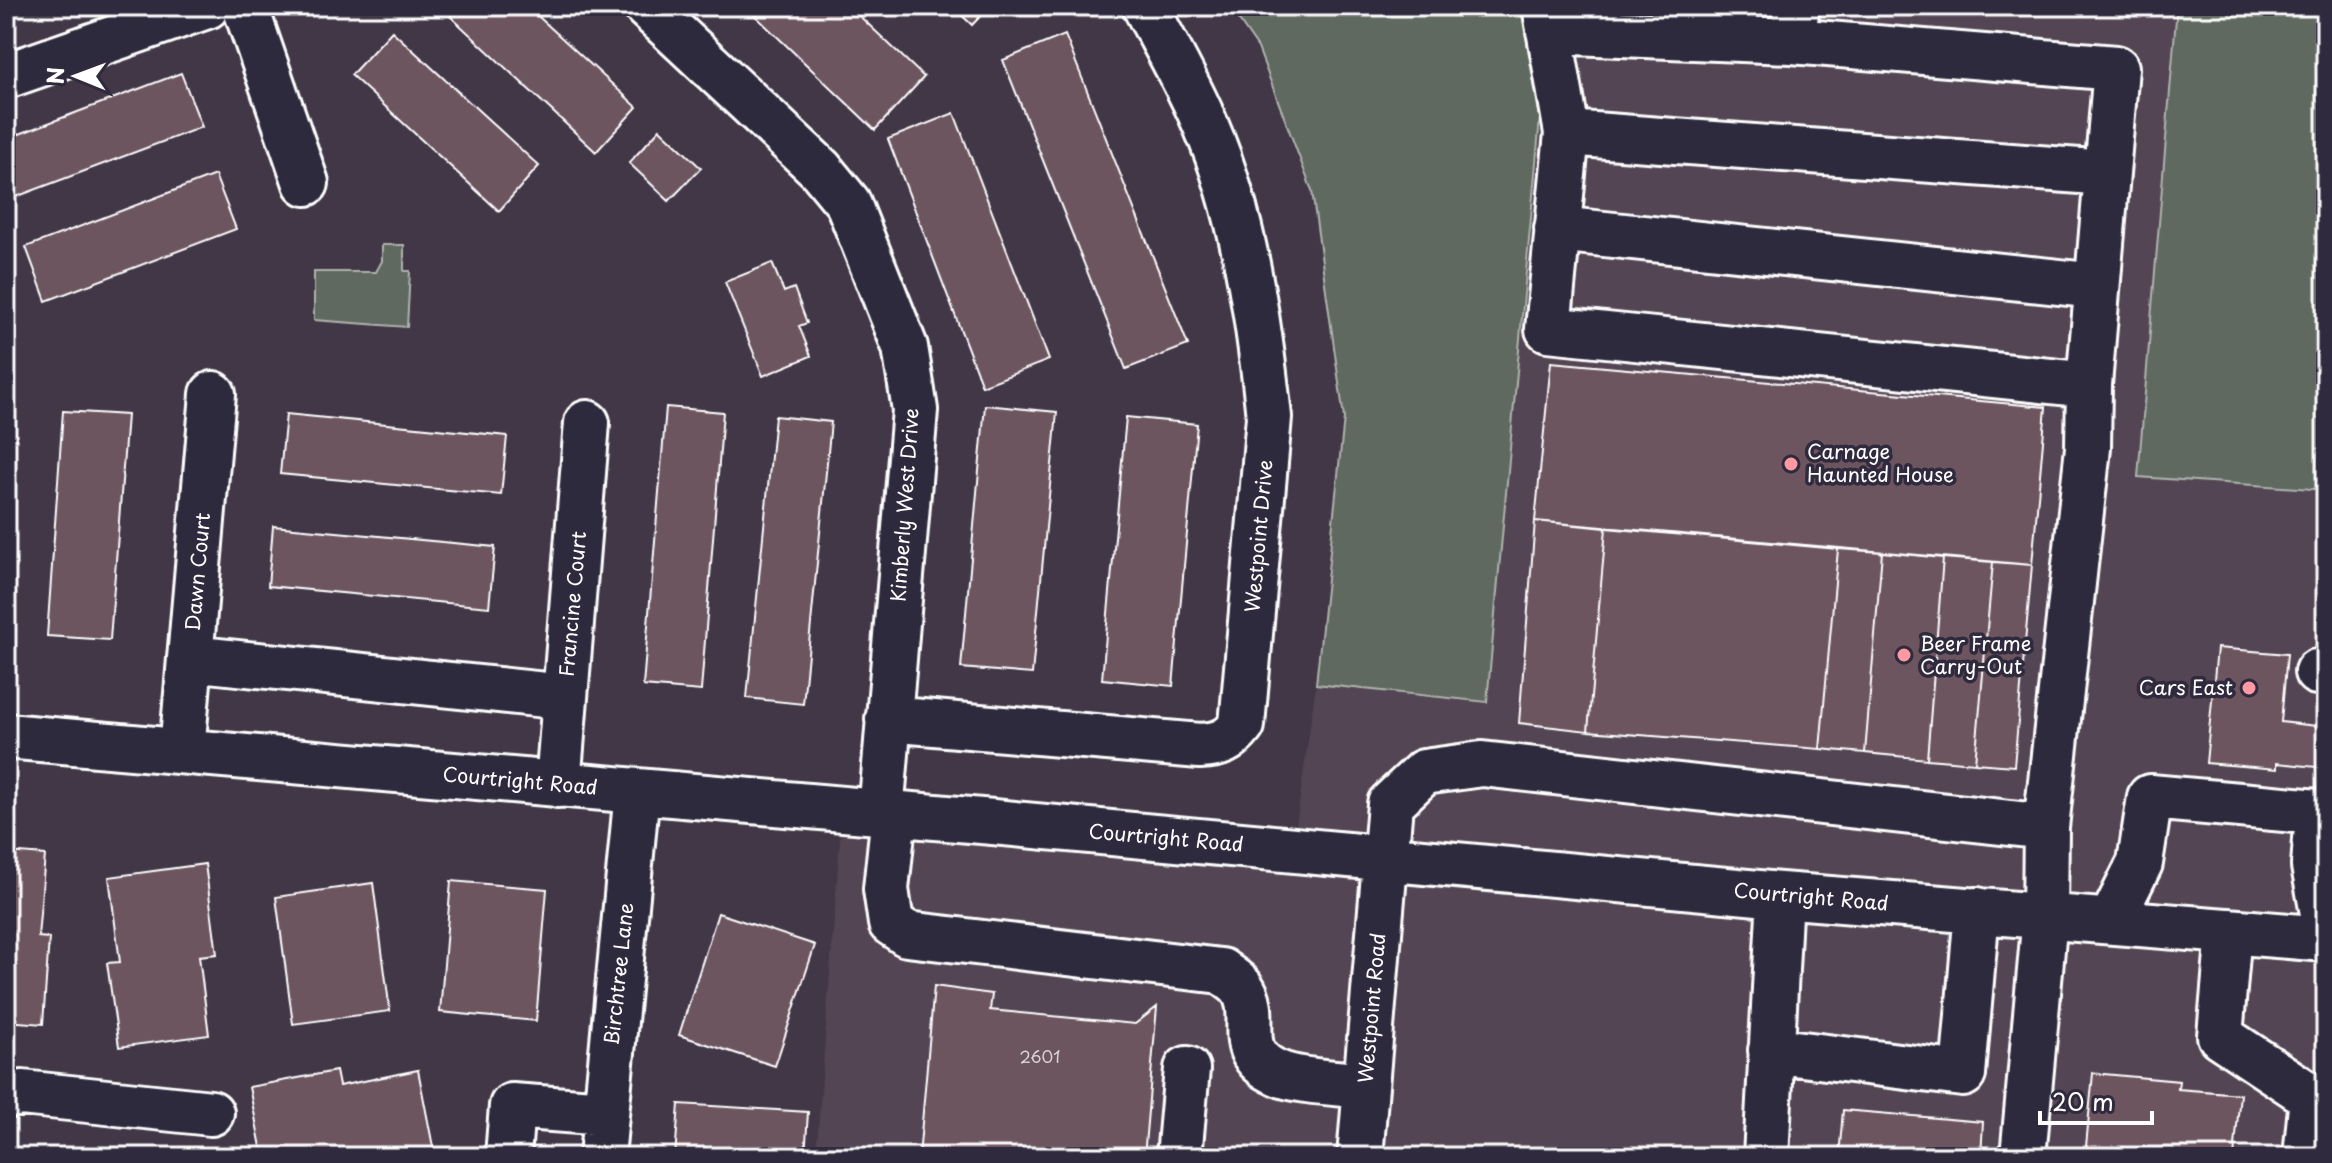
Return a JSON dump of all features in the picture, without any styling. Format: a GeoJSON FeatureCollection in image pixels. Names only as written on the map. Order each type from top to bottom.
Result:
{"type":"FeatureCollection","features":[{"type":"Feature","properties":{"kind":"street"},"geometry":{"type":"LineString","coordinates":[[6,76],[207,6]]}},
{"type":"Feature","properties":{"kind":"street"},"geometry":{"type":"LineString","coordinates":[[245,6],[306,183]]}},
{"type":"Feature","properties":{"kind":"street","name":"Kimberly West Drive"},"geometry":{"type":"LineString","coordinates":[[646,6],[820,169],[848,203],[905,347],[915,410],[888,719],[886,889],[891,923],[907,934],[1221,971],[1241,987],[1249,1006],[1249,1042],[1260,1063],[1281,1075],[1366,1086]]}},
{"type":"Feature","properties":{"kind":"street","name":"Westpoint Drive"},"geometry":{"type":"LineString","coordinates":[[888,719],[1200,746],[1217,745],[1232,738],[1242,725],[1269,417],[1264,369],[1236,211],[1206,126],[1145,6]]}},
{"type":"Feature","properties":{"kind":"street"},"geometry":{"type":"LineString","coordinates":[[2023,1157],[2045,916],[2046,827],[2088,448],[2089,385],[2116,68],[1794,23],[1547,18],[1567,133],[1548,329],[2089,385]]}},
{"type":"Feature","properties":{"kind":"street"},"geometry":{"type":"LineString","coordinates":[[1567,133],[2107,173]]}},
{"type":"Feature","properties":{"kind":"street"},"geometry":{"type":"LineString","coordinates":[[1557,229],[2097,286]]}},
{"type":"Feature","properties":{"kind":"street","name":"Dawn Court"},"geometry":{"type":"LineString","coordinates":[[182,751],[213,394]]}},
{"type":"Feature","properties":{"kind":"street","name":"Francine Court"},"geometry":{"type":"LineString","coordinates":[[558,785],[587,423]]}},
{"type":"Feature","properties":{"kind":"street"},"geometry":{"type":"LineString","coordinates":[[190,658],[565,697]]}},
{"type":"Feature","properties":{"kind":"street","name":"Courtright Road"},"geometry":{"type":"LineString","coordinates":[[6,736],[1780,895],[2326,939]]}},
{"type":"Feature","properties":{"kind":"street","name":"Westpoint Road"},"geometry":{"type":"LineString","coordinates":[[1360,1157],[1390,804],[1424,772],[1482,764],[2046,827]]}},
{"type":"Feature","properties":{"kind":"street","name":"Birchtree Lane"},"geometry":{"type":"LineString","coordinates":[[602,1157],[637,791]]}},
{"type":"Feature","properties":{"kind":"street"},"geometry":{"type":"LineString","coordinates":[[2111,921],[2140,863],[2150,797],[2322,812],[2314,866],[2326,929]]}},
{"type":"Feature","properties":{"kind":"street"},"geometry":{"type":"LineString","coordinates":[[1766,1157],[1780,895]]}},
{"type":"Feature","properties":{"kind":"street"},"geometry":{"type":"LineString","coordinates":[[1771,1050],[1963,1074],[1977,910]]}},
{"type":"Feature","properties":{"kind":"street"},"geometry":{"type":"LineString","coordinates":[[2229,931],[2220,1036],[2312,1097],[2306,1157]]}},
{"type":"Feature","properties":{"kind":"street"},"geometry":{"type":"LineString","coordinates":[[1179,1157],[1187,1069]]}},
{"type":"Feature","properties":{"kind":"street"},"geometry":{"type":"LineString","coordinates":[[6,1096],[22,1093],[211,1113]]}},
{"type":"Feature","properties":{"kind":"street"},"geometry":{"type":"LineString","coordinates":[[508,1157],[512,1106],[606,1113]]}},
{"type":"Feature","properties":{"kind":"shaded area"},"geometry":{"type":"Polygon","coordinates":[[[1229,6],[1521,6],[1540,118],[1487,702],[1316,684],[1344,418],[1312,191],[1258,48],[1229,6]]]}},
{"type":"Feature","properties":{"kind":"shaded area"},"geometry":{"type":"Polygon","coordinates":[[[1521,6],[2177,6],[2138,477],[2326,490],[2326,1157],[816,1157],[842,813],[1292,854],[1316,684],[1487,702],[1540,118],[1521,6]]]}},
{"type":"Feature","properties":{"kind":"shaded area"},"geometry":{"type":"Polygon","coordinates":[[[2177,6],[2326,6],[2326,490],[2138,477],[2177,6]]]}},
{"type":"Feature","properties":{"kind":"shaded area"},"geometry":{"type":"Polygon","coordinates":[[[382,245],[404,245],[404,271],[410,271],[407,327],[314,320],[314,272],[376,272],[382,261],[382,245]]]}},
{"type":"Feature","properties":{"kind":"building"},"geometry":{"type":"Polygon","coordinates":[[[459,6],[527,6],[637,107],[596,152],[450,16],[459,6]]]}},
{"type":"Feature","properties":{"kind":"building"},"geometry":{"type":"Polygon","coordinates":[[[745,6],[849,6],[924,77],[875,130],[745,6]]]}},
{"type":"Feature","properties":{"kind":"building"},"geometry":{"type":"Polygon","coordinates":[[[952,6],[990,6],[972,25],[952,6]]]}},
{"type":"Feature","properties":{"kind":"building"},"geometry":{"type":"Polygon","coordinates":[[[392,31],[539,166],[499,211],[351,75],[392,31]]]}},
{"type":"Feature","properties":{"kind":"building"},"geometry":{"type":"Polygon","coordinates":[[[1065,35],[1188,345],[1126,369],[1003,60],[1065,35]]]}},
{"type":"Feature","properties":{"kind":"building"},"geometry":{"type":"Polygon","coordinates":[[[181,73],[202,127],[13,198],[6,181],[6,139],[181,73]]]}},
{"type":"Feature","properties":{"kind":"building"},"geometry":{"type":"Polygon","coordinates":[[[954,113],[1049,360],[982,386],[888,139],[954,113]]]}},
{"type":"Feature","properties":{"kind":"building"},"geometry":{"type":"Polygon","coordinates":[[[660,129],[701,168],[669,201],[629,163],[660,129]]]}},
{"type":"Feature","properties":{"kind":"building"},"geometry":{"type":"Polygon","coordinates":[[[215,175],[236,229],[46,301],[26,247],[215,175]]]}},
{"type":"Feature","properties":{"kind":"building"},"geometry":{"type":"Polygon","coordinates":[[[772,263],[784,292],[794,288],[807,323],[799,326],[811,356],[763,376],[725,282],[772,263]]]}},
{"type":"Feature","properties":{"kind":"building"},"geometry":{"type":"Polygon","coordinates":[[[6,278],[16,307],[6,311],[6,278]]]}},
{"type":"Feature","properties":{"kind":"building","name":"Carnage Haunted House"},"geometry":{"type":"Polygon","coordinates":[[[1551,362],[2046,407],[2032,565],[1535,521],[1551,362]]]}},
{"type":"Feature","properties":{"kind":"building"},"geometry":{"type":"Polygon","coordinates":[[[6,400],[15,401],[6,528],[6,400]]]}},
{"type":"Feature","properties":{"kind":"building"},"geometry":{"type":"Polygon","coordinates":[[[985,405],[1057,412],[1032,674],[961,668],[985,405]]]}},
{"type":"Feature","properties":{"kind":"building"},"geometry":{"type":"Polygon","coordinates":[[[666,407],[723,412],[701,691],[643,686],[666,407]]]}},
{"type":"Feature","properties":{"kind":"building"},"geometry":{"type":"Polygon","coordinates":[[[63,411],[127,415],[110,640],[47,636],[63,411]]]}},
{"type":"Feature","properties":{"kind":"building"},"geometry":{"type":"Polygon","coordinates":[[[286,414],[507,436],[501,495],[280,474],[286,414]]]}},
{"type":"Feature","properties":{"kind":"building"},"geometry":{"type":"Polygon","coordinates":[[[775,416],[831,422],[803,704],[747,698],[775,416]]]}},
{"type":"Feature","properties":{"kind":"building"},"geometry":{"type":"Polygon","coordinates":[[[1126,417],[1197,424],[1173,686],[1102,679],[1126,417]]]}},
{"type":"Feature","properties":{"kind":"building"},"geometry":{"type":"Polygon","coordinates":[[[1535,521],[1606,528],[1588,731],[1519,723],[1535,521]]]}},
{"type":"Feature","properties":{"kind":"building"},"geometry":{"type":"Polygon","coordinates":[[[273,526],[495,547],[489,607],[268,586],[273,526]]]}},
{"type":"Feature","properties":{"kind":"building"},"geometry":{"type":"Polygon","coordinates":[[[1606,528],[1838,549],[1820,749],[1588,731],[1606,528]]]}},
{"type":"Feature","properties":{"kind":"building"},"geometry":{"type":"Polygon","coordinates":[[[1838,549],[1882,552],[1865,753],[1820,749],[1838,549]]]}},
{"type":"Feature","properties":{"kind":"building","name":"Beer Frame Carry-Out"},"geometry":{"type":"Polygon","coordinates":[[[1882,552],[1943,558],[1927,759],[1865,753],[1882,552]]]}},
{"type":"Feature","properties":{"kind":"building"},"geometry":{"type":"Polygon","coordinates":[[[1943,558],[1993,562],[1975,763],[1927,759],[1943,558]]]}},
{"type":"Feature","properties":{"kind":"building"},"geometry":{"type":"Polygon","coordinates":[[[1993,562],[2032,565],[2014,766],[1975,763],[1993,562]]]}},
{"type":"Feature","properties":{"kind":"building","name":"Cars East"},"geometry":{"type":"Polygon","coordinates":[[[2217,648],[2287,654],[2281,722],[2326,727],[2326,768],[2277,763],[2277,769],[2206,763],[2217,648]]]}},
{"type":"Feature","properties":{"kind":"building"},"geometry":{"type":"Polygon","coordinates":[[[6,852],[45,855],[38,937],[49,938],[43,1024],[6,1021],[6,852]]]}},
{"type":"Feature","properties":{"kind":"building"},"geometry":{"type":"Polygon","coordinates":[[[205,864],[217,954],[199,956],[209,1035],[119,1047],[107,963],[120,962],[109,877],[205,864]]]}},
{"type":"Feature","properties":{"kind":"building"},"geometry":{"type":"Polygon","coordinates":[[[451,881],[547,889],[536,1021],[440,1012],[451,881]]]}},
{"type":"Feature","properties":{"kind":"building"},"geometry":{"type":"Polygon","coordinates":[[[373,883],[390,1011],[293,1024],[276,897],[373,883]]]}},
{"type":"Feature","properties":{"kind":"building"},"geometry":{"type":"Polygon","coordinates":[[[718,913],[815,945],[775,1066],[679,1035],[718,913]]]}},
{"type":"Feature","properties":{"kind":"building"},"geometry":{"type":"Polygon","coordinates":[[[934,986],[992,994],[990,1010],[1135,1024],[1157,1007],[1144,1157],[919,1157],[934,986]]]}},
{"type":"Feature","properties":{"kind":"building"},"geometry":{"type":"Polygon","coordinates":[[[418,1070],[435,1157],[263,1157],[249,1087],[336,1071],[339,1086],[418,1070]]]}},
{"type":"Feature","properties":{"kind":"building"},"geometry":{"type":"Polygon","coordinates":[[[2093,1073],[2179,1081],[2178,1089],[2240,1094],[2234,1157],[2085,1157],[2093,1073]]]}},
{"type":"Feature","properties":{"kind":"building"},"geometry":{"type":"Polygon","coordinates":[[[679,1104],[808,1112],[805,1157],[675,1157],[679,1104]]]}},
{"type":"Feature","properties":{"kind":"building"},"geometry":{"type":"Polygon","coordinates":[[[1843,1110],[1983,1122],[1981,1157],[1839,1157],[1843,1110]]]}},
{"type":"Feature","properties":{"kind":"place","name":"Carnage Haunted House"},"geometry":{"type":"Point","coordinates":[1791,464]}},
{"type":"Feature","properties":{"kind":"place","name":"Beer Frame Carry-Out"},"geometry":{"type":"Point","coordinates":[1904,655]}},
{"type":"Feature","properties":{"kind":"place","name":"Cars East"},"geometry":{"type":"Point","coordinates":[2249,688]}}]}
